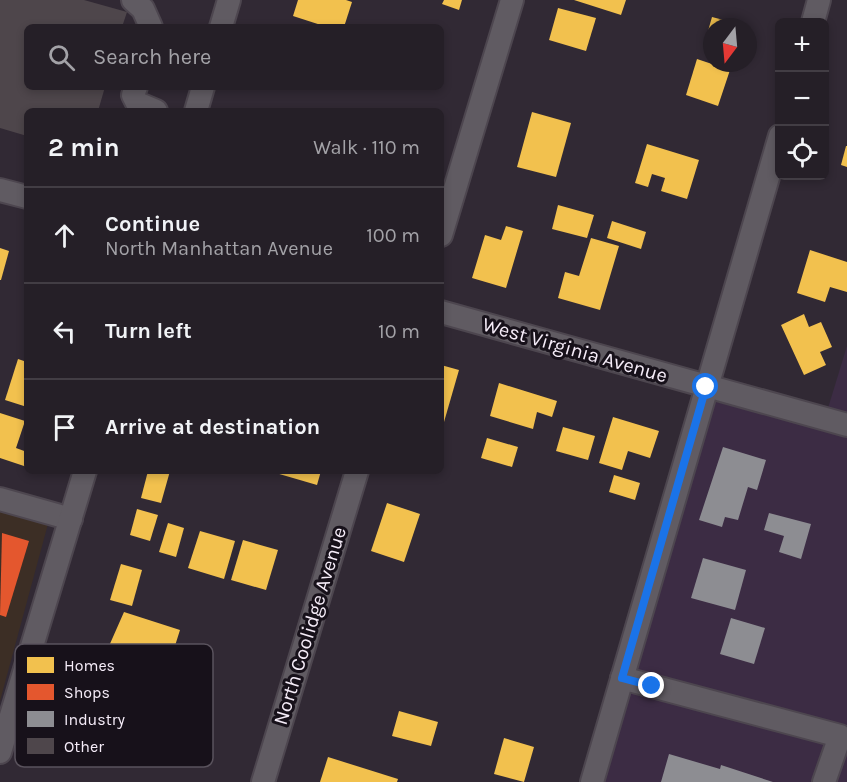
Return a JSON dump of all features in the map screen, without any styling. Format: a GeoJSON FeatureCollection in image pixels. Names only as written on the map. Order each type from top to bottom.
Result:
{"type":"FeatureCollection","features":[{"type":"Feature","properties":{"kind":"street"},"geometry":{"type":"LineString","coordinates":[[133,0],[144,9],[150,24]]}},
{"type":"Feature","properties":{"kind":"street"},"geometry":{"type":"LineString","coordinates":[[222,24],[229,0]]}},
{"type":"Feature","properties":{"kind":"street"},"geometry":{"type":"LineString","coordinates":[[444,226],[512,0]]}},
{"type":"Feature","properties":{"kind":"street"},"geometry":{"type":"LineString","coordinates":[[814,18],[819,0]]}},
{"type":"Feature","properties":{"kind":"street"},"geometry":{"type":"LineString","coordinates":[[135,90],[133,95],[137,103],[149,108]]}},
{"type":"Feature","properties":{"kind":"street"},"geometry":{"type":"LineString","coordinates":[[197,108],[202,90]]}},
{"type":"Feature","properties":{"kind":"street"},"geometry":{"type":"LineString","coordinates":[[592,782],[775,153]]}},
{"type":"Feature","properties":{"kind":"street"},"geometry":{"type":"LineString","coordinates":[[0,190],[24,196]]}},
{"type":"Feature","properties":{"kind":"street","name":"West Virginia Avenue"},"geometry":{"type":"LineString","coordinates":[[444,313],[847,425]]}},
{"type":"Feature","properties":{"kind":"street"},"geometry":{"type":"LineString","coordinates":[[33,644],[84,474]]}},
{"type":"Feature","properties":{"kind":"street","name":"North Coolidge Avenue"},"geometry":{"type":"LineString","coordinates":[[263,782],[356,474]]}},
{"type":"Feature","properties":{"kind":"street"},"geometry":{"type":"LineString","coordinates":[[0,499],[71,519]]}},
{"type":"Feature","properties":{"kind":"street"},"geometry":{"type":"LineString","coordinates":[[622,678],[844,737],[824,782]]}},
{"type":"Feature","properties":{"kind":"street"},"geometry":{"type":"LineString","coordinates":[[0,752],[15,703]]}},
{"type":"Feature","properties":{"kind":"shaded area"},"geometry":{"type":"Polygon","coordinates":[[[847,346],[847,414],[828,408],[847,346]]]}},
{"type":"Feature","properties":{"kind":"shaded area"},"geometry":{"type":"Polygon","coordinates":[[[713,401],[847,437],[847,782],[602,782],[713,401]]]}},
{"type":"Feature","properties":{"kind":"shaded area"},"geometry":{"type":"Polygon","coordinates":[[[0,511],[48,524],[0,701],[0,511]]]}},
{"type":"Feature","properties":{"kind":"building: Homes"},"geometry":{"type":"Polygon","coordinates":[[[298,0],[352,2],[345,24],[318,24],[293,16],[298,0]]]}},
{"type":"Feature","properties":{"kind":"building: Homes"},"geometry":{"type":"Polygon","coordinates":[[[444,0],[462,0],[459,10],[442,4],[444,0]]]}},
{"type":"Feature","properties":{"kind":"building: Homes"},"geometry":{"type":"Polygon","coordinates":[[[574,0],[626,0],[621,15],[574,0]]]}},
{"type":"Feature","properties":{"kind":"building: Homes"},"geometry":{"type":"Polygon","coordinates":[[[558,8],[596,18],[586,51],[549,40],[558,8]]]}},
{"type":"Feature","properties":{"kind":"building: Homes"},"geometry":{"type":"Polygon","coordinates":[[[697,59],[703,61],[703,72],[729,72],[718,106],[686,95],[697,59]]]}},
{"type":"Feature","properties":{"kind":"building: Homes"},"geometry":{"type":"Polygon","coordinates":[[[532,112],[571,123],[556,177],[517,167],[532,112]]]}},
{"type":"Feature","properties":{"kind":"building: Homes"},"geometry":{"type":"Polygon","coordinates":[[[647,144],[699,160],[687,199],[661,191],[665,178],[652,174],[648,187],[635,183],[647,144]]]}},
{"type":"Feature","properties":{"kind":"building: Homes"},"geometry":{"type":"Polygon","coordinates":[[[847,146],[847,167],[841,165],[847,146]]]}},
{"type":"Feature","properties":{"kind":"building: Homes"},"geometry":{"type":"Polygon","coordinates":[[[558,205],[594,215],[587,238],[552,229],[558,205]]]}},
{"type":"Feature","properties":{"kind":"building: Homes"},"geometry":{"type":"Polygon","coordinates":[[[612,221],[646,232],[641,249],[607,238],[612,221]]]}},
{"type":"Feature","properties":{"kind":"building: Homes"},"geometry":{"type":"Polygon","coordinates":[[[506,226],[523,231],[506,288],[472,278],[485,235],[501,240],[506,226]]]}},
{"type":"Feature","properties":{"kind":"building: Homes"},"geometry":{"type":"Polygon","coordinates":[[[591,238],[619,246],[600,310],[558,298],[565,272],[579,276],[591,238]]]}},
{"type":"Feature","properties":{"kind":"building: Homes"},"geometry":{"type":"Polygon","coordinates":[[[0,248],[9,251],[1,280],[0,280],[0,248]]]}},
{"type":"Feature","properties":{"kind":"building: Homes"},"geometry":{"type":"Polygon","coordinates":[[[810,250],[847,262],[847,292],[830,287],[825,302],[797,293],[810,250]]]}},
{"type":"Feature","properties":{"kind":"building: Homes"},"geometry":{"type":"Polygon","coordinates":[[[804,314],[809,327],[821,322],[832,347],[820,352],[826,365],[804,375],[781,325],[804,314]]]}},
{"type":"Feature","properties":{"kind":"building: Homes"},"geometry":{"type":"Polygon","coordinates":[[[18,359],[24,361],[24,406],[5,400],[18,359]]]}},
{"type":"Feature","properties":{"kind":"building: Homes"},"geometry":{"type":"Polygon","coordinates":[[[444,366],[459,370],[444,422],[444,366]]]}},
{"type":"Feature","properties":{"kind":"building: Homes"},"geometry":{"type":"Polygon","coordinates":[[[499,383],[557,401],[552,417],[537,412],[533,429],[490,416],[499,383]]]}},
{"type":"Feature","properties":{"kind":"building: Homes"},"geometry":{"type":"Polygon","coordinates":[[[0,413],[24,421],[16,448],[24,451],[24,466],[0,458],[0,413]]]}},
{"type":"Feature","properties":{"kind":"building: Homes"},"geometry":{"type":"Polygon","coordinates":[[[613,417],[659,431],[650,458],[628,451],[622,470],[599,463],[613,417]]]}},
{"type":"Feature","properties":{"kind":"building: Homes"},"geometry":{"type":"Polygon","coordinates":[[[563,427],[595,436],[588,460],[556,451],[563,427]]]}},
{"type":"Feature","properties":{"kind":"building: Homes"},"geometry":{"type":"Polygon","coordinates":[[[487,438],[518,447],[512,467],[481,458],[487,438]]]}},
{"type":"Feature","properties":{"kind":"building: Homes"},"geometry":{"type":"Polygon","coordinates":[[[147,474],[169,474],[161,503],[141,498],[147,474]]]}},
{"type":"Feature","properties":{"kind":"building: Homes"},"geometry":{"type":"Polygon","coordinates":[[[279,474],[320,474],[317,485],[279,474]]]}},
{"type":"Feature","properties":{"kind":"building: Homes"},"geometry":{"type":"Polygon","coordinates":[[[614,475],[640,483],[635,500],[609,492],[614,475]]]}},
{"type":"Feature","properties":{"kind":"building: Homes"},"geometry":{"type":"Polygon","coordinates":[[[387,503],[420,514],[404,562],[371,551],[387,503]]]}},
{"type":"Feature","properties":{"kind":"building: Homes"},"geometry":{"type":"Polygon","coordinates":[[[137,509],[158,515],[150,541],[130,535],[137,509]]]}},
{"type":"Feature","properties":{"kind":"building: Homes"},"geometry":{"type":"Polygon","coordinates":[[[168,523],[184,528],[176,557],[159,552],[168,523]]]}},
{"type":"Feature","properties":{"kind":"building: Homes"},"geometry":{"type":"Polygon","coordinates":[[[200,531],[235,541],[224,579],[188,568],[200,531]]]}},
{"type":"Feature","properties":{"kind":"building: Homes"},"geometry":{"type":"Polygon","coordinates":[[[243,540],[278,550],[266,590],[231,580],[243,540]]]}},
{"type":"Feature","properties":{"kind":"building: Homes"},"geometry":{"type":"Polygon","coordinates":[[[121,564],[142,570],[132,606],[110,600],[121,564]]]}},
{"type":"Feature","properties":{"kind":"building: Homes"},"geometry":{"type":"Polygon","coordinates":[[[124,612],[180,630],[176,644],[110,644],[124,612]]]}},
{"type":"Feature","properties":{"kind":"building: Homes"},"geometry":{"type":"Polygon","coordinates":[[[399,711],[438,722],[431,746],[392,736],[399,711]]]}},
{"type":"Feature","properties":{"kind":"building: Homes"},"geometry":{"type":"Polygon","coordinates":[[[504,738],[534,747],[524,782],[494,774],[504,738]]]}},
{"type":"Feature","properties":{"kind":"building: Homes"},"geometry":{"type":"Polygon","coordinates":[[[328,757],[398,779],[397,782],[320,782],[328,757]]]}},
{"type":"Feature","properties":{"kind":"building: Shops"},"geometry":{"type":"Polygon","coordinates":[[[2,533],[29,541],[6,617],[0,615],[2,533]]]}},
{"type":"Feature","properties":{"kind":"building: Industry"},"geometry":{"type":"Polygon","coordinates":[[[723,447],[766,460],[757,490],[748,487],[738,520],[725,517],[722,527],[699,520],[723,447]]]}},
{"type":"Feature","properties":{"kind":"building: Industry"},"geometry":{"type":"Polygon","coordinates":[[[769,513],[811,524],[801,559],[779,552],[784,536],[764,530],[769,513]]]}},
{"type":"Feature","properties":{"kind":"building: Industry"},"geometry":{"type":"Polygon","coordinates":[[[703,558],[746,570],[735,610],[691,598],[703,558]]]}},
{"type":"Feature","properties":{"kind":"building: Industry"},"geometry":{"type":"Polygon","coordinates":[[[731,618],[765,628],[754,664],[720,654],[731,618]]]}},
{"type":"Feature","properties":{"kind":"building: Industry"},"geometry":{"type":"Polygon","coordinates":[[[669,754],[720,769],[721,765],[773,782],[661,782],[669,754]]]}},
{"type":"Feature","properties":{"kind":"building: Other"},"geometry":{"type":"Polygon","coordinates":[[[0,0],[84,0],[127,12],[123,24],[24,24],[24,90],[104,90],[99,108],[24,108],[24,135],[0,128],[0,0]]]}},
{"type":"Feature","properties":{"kind":"route"},"geometry":{"type":"LineString","coordinates":[[652,686],[622,678],[706,387]]}}]}
